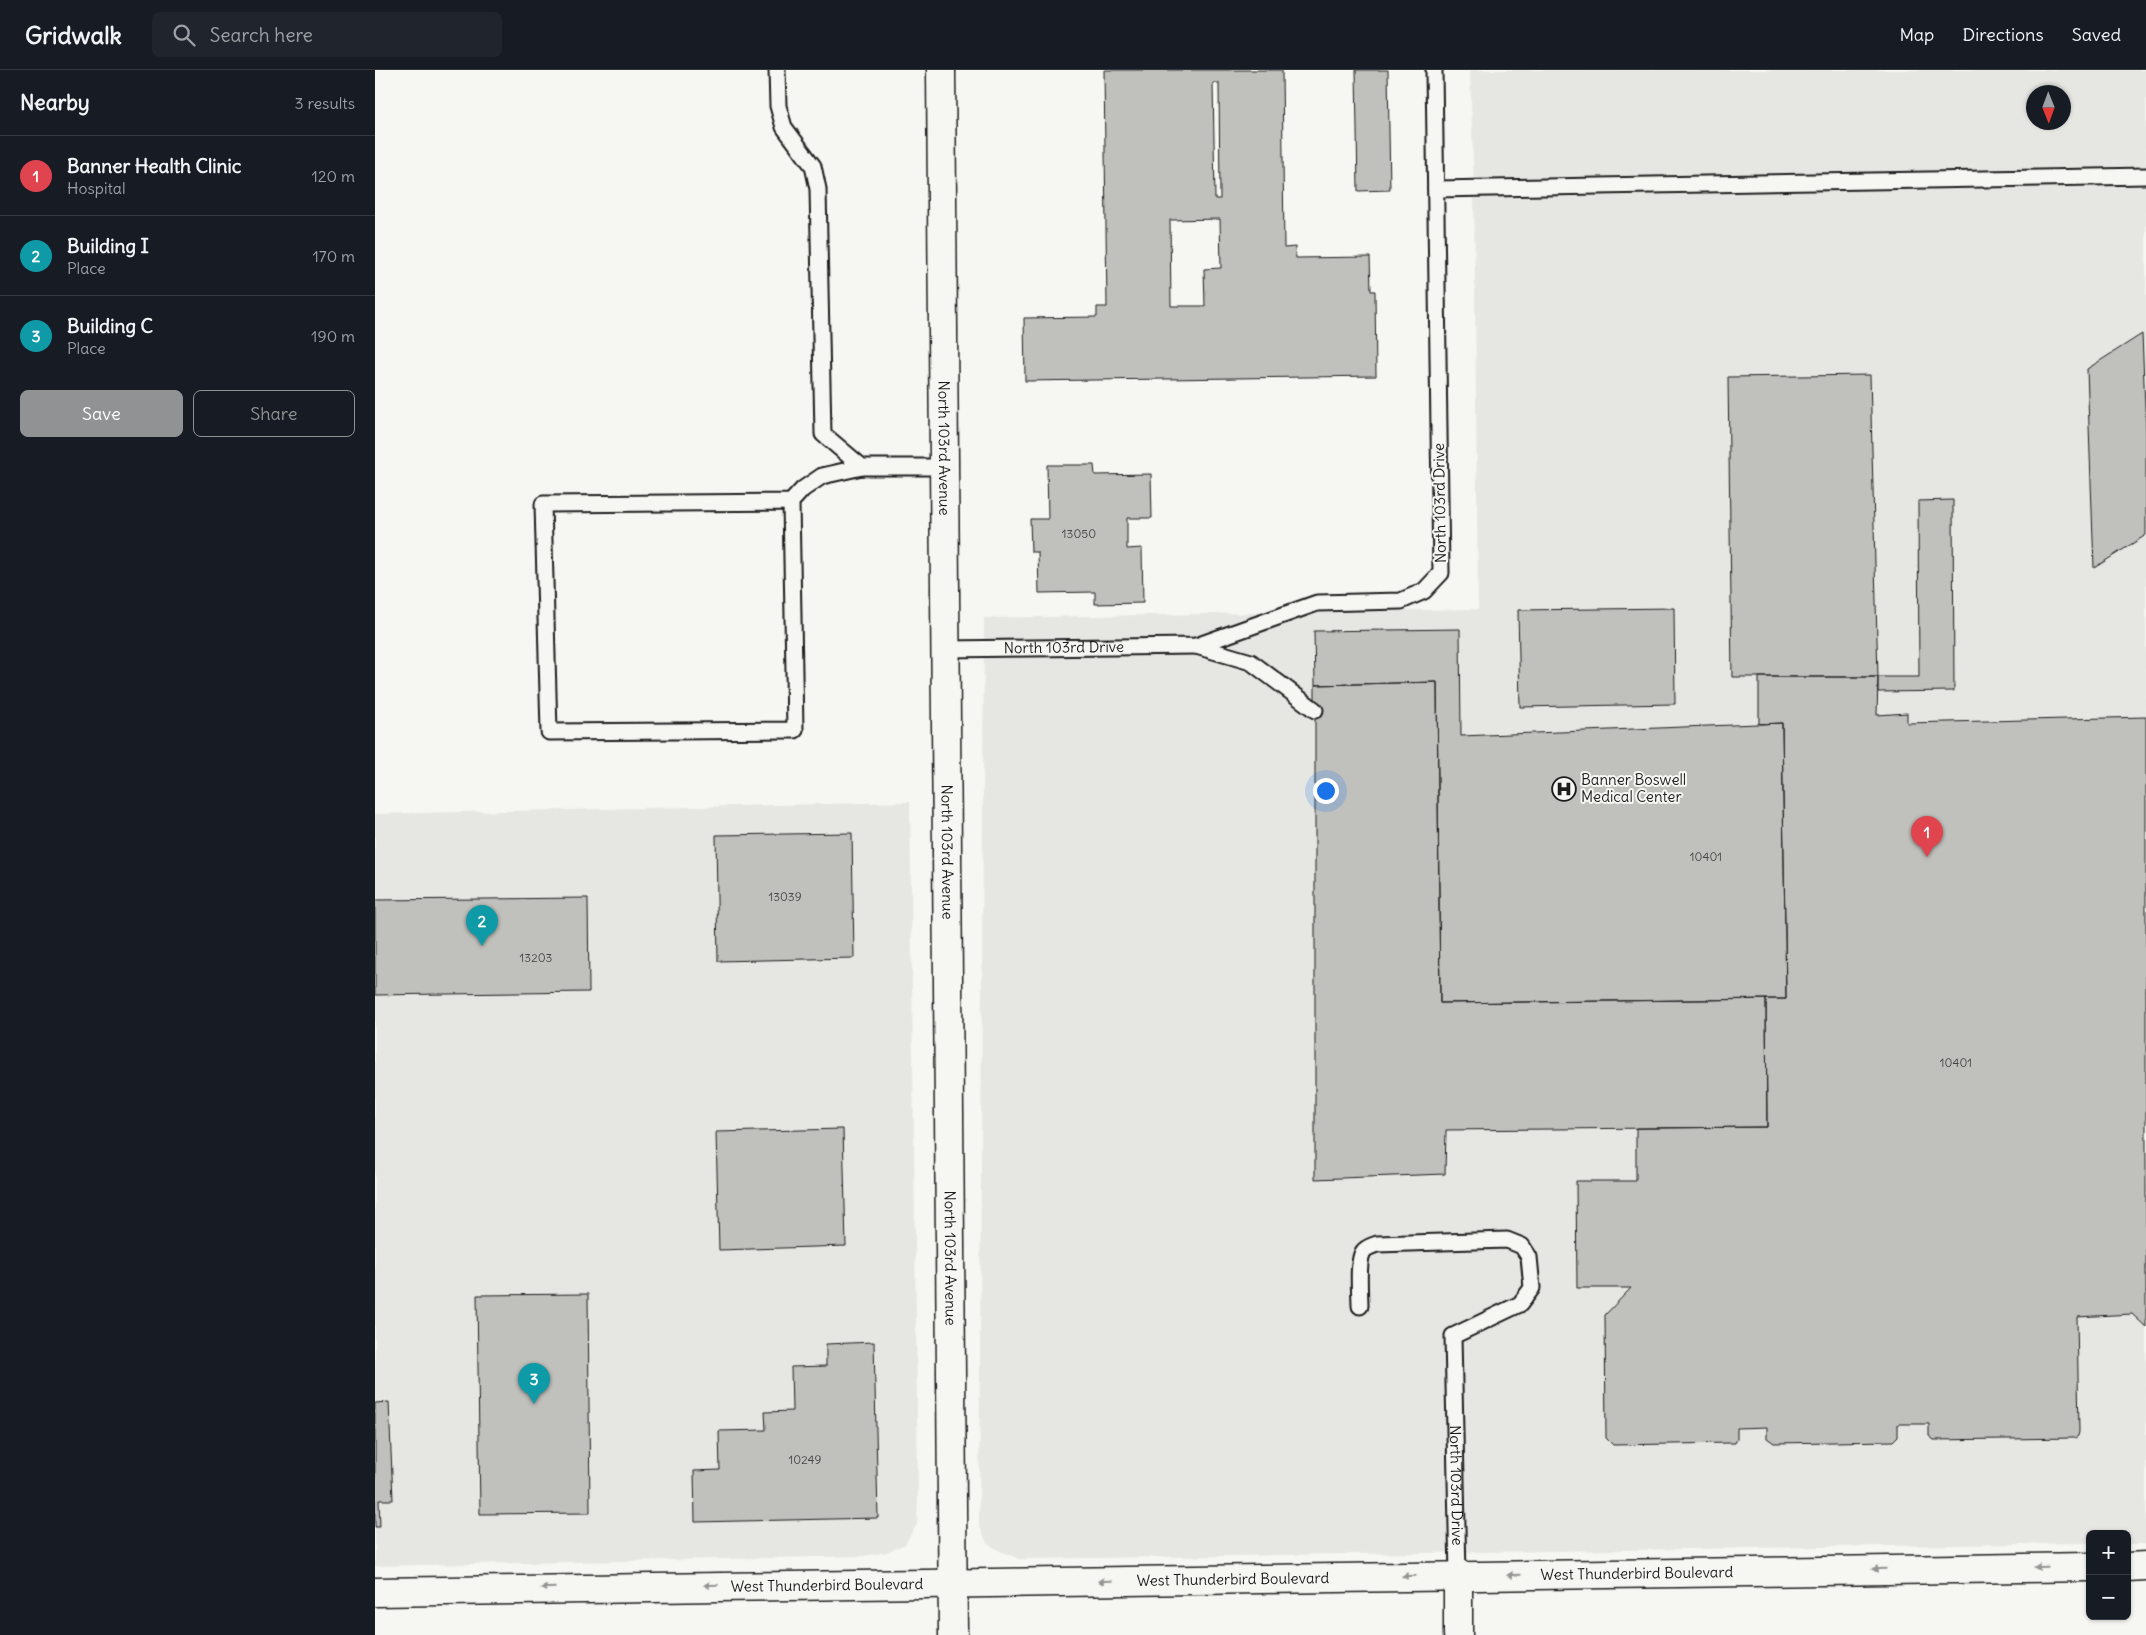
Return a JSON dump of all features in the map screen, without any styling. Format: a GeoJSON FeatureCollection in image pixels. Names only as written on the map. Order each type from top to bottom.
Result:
{"type":"FeatureCollection","features":[{"type":"Feature","properties":{"kind":"street","name":"North 103rd Avenue"},"geometry":{"type":"LineString","coordinates":[[941,70],[953,1635]]}},
{"type":"Feature","properties":{"kind":"street"},"geometry":{"type":"LineString","coordinates":[[2131,1566],[2146,1566]]}},
{"type":"Feature","properties":{"kind":"street","name":"West Thunderbird Boulevard"},"geometry":{"type":"LineString","coordinates":[[375,1592],[2086,1567]]}},
{"type":"Feature","properties":{"kind":"street","name":"North 103rd Drive"},"geometry":{"type":"LineString","coordinates":[[1458,1576],[1458,1635]]}},
{"type":"Feature","properties":{"kind":"lane"},"geometry":{"type":"LineString","coordinates":[[777,70],[777,106],[784,126],[813,166],[818,188],[823,434],[862,467]]}},
{"type":"Feature","properties":{"kind":"lane","name":"North 103rd Drive"},"geometry":{"type":"LineString","coordinates":[[946,649],[1195,646],[1317,603],[1401,601],[1424,591],[1441,574],[1434,70]]}},
{"type":"Feature","properties":{"kind":"lane"},"geometry":{"type":"LineString","coordinates":[[1436,189],[2146,176]]}},
{"type":"Feature","properties":{"kind":"lane"},"geometry":{"type":"LineString","coordinates":[[791,502],[543,504],[549,732],[795,730],[791,502],[803,489],[822,476],[862,467],[945,467]]}},
{"type":"Feature","properties":{"kind":"lane"},"geometry":{"type":"LineString","coordinates":[[1195,646],[1251,662],[1315,710]]}},
{"type":"Feature","properties":{"kind":"lane","name":"North 103rd Drive"},"geometry":{"type":"LineString","coordinates":[[1360,1306],[1360,1264],[1362,1252],[1368,1247],[1377,1244],[1507,1240],[1522,1246],[1529,1257],[1532,1288],[1519,1304],[1453,1336],[1458,1576]]}},
{"type":"Feature","properties":{"kind":"shaded area","name":"Banner Boswell Medical Center"},"geometry":{"type":"Polygon","coordinates":[[[1470,70],[2146,70],[2146,1544],[2131,1544],[2131,1530],[2086,1530],[2086,1543],[1019,1559],[987,1543],[979,1525],[984,618],[1478,609],[1474,189],[1470,70]]]}},
{"type":"Feature","properties":{"kind":"shaded area"},"geometry":{"type":"Polygon","coordinates":[[[910,802],[918,1495],[917,1524],[905,1544],[887,1552],[864,1556],[375,1566],[375,814],[910,802]]]}},
{"type":"Feature","properties":{"kind":"building"},"geometry":{"type":"Polygon","coordinates":[[[1104,70],[1282,70],[1284,248],[1295,247],[1296,258],[1370,257],[1371,291],[1375,291],[1376,376],[1025,381],[1024,318],[1097,317],[1097,307],[1107,307],[1104,70]],[[1213,83],[1215,199],[1220,199],[1219,83],[1213,83]],[[1220,219],[1170,220],[1171,306],[1205,306],[1204,269],[1221,268],[1220,219]]]}},
{"type":"Feature","properties":{"kind":"building"},"geometry":{"type":"Polygon","coordinates":[[[1356,70],[1388,70],[1390,190],[1358,191],[1356,70]]]}},
{"type":"Feature","properties":{"kind":"building"},"geometry":{"type":"Polygon","coordinates":[[[2142,334],[2146,432],[2146,535],[2094,568],[2087,369],[2142,334]]]}},
{"type":"Feature","properties":{"kind":"building"},"geometry":{"type":"Polygon","coordinates":[[[1870,375],[1878,677],[1732,677],[1728,377],[1870,375]]]}},
{"type":"Feature","properties":{"kind":"building"},"geometry":{"type":"Polygon","coordinates":[[[1047,465],[1094,465],[1095,475],[1151,474],[1152,518],[1127,518],[1127,549],[1142,548],[1143,603],[1095,604],[1095,592],[1039,593],[1038,552],[1031,552],[1030,519],[1048,519],[1047,465]]]}},
{"type":"Feature","properties":{"kind":"building"},"geometry":{"type":"Polygon","coordinates":[[[1953,500],[1954,691],[1878,692],[1878,677],[1919,677],[1918,501],[1953,500]]]}},
{"type":"Feature","properties":{"kind":"building"},"geometry":{"type":"Polygon","coordinates":[[[1674,608],[1675,704],[1520,707],[1518,610],[1674,608]]]}},
{"type":"Feature","properties":{"kind":"building"},"geometry":{"type":"Polygon","coordinates":[[[1460,629],[1461,736],[1782,723],[1786,999],[1440,1003],[1437,682],[1315,685],[1314,631],[1460,629]]]}},
{"type":"Feature","properties":{"kind":"building"},"geometry":{"type":"Polygon","coordinates":[[[1759,677],[1878,677],[1877,715],[1907,713],[1907,723],[2146,717],[2146,1327],[2132,1314],[2077,1317],[2079,1432],[2075,1438],[1934,1440],[1929,1436],[1929,1424],[1898,1424],[1898,1436],[1893,1441],[1774,1443],[1767,1438],[1767,1427],[1737,1428],[1735,1443],[1613,1445],[1606,1438],[1605,1315],[1631,1288],[1577,1288],[1576,1181],[1636,1181],[1636,1128],[1767,1127],[1766,999],[1786,999],[1782,723],[1759,724],[1759,677]]]}},
{"type":"Feature","properties":{"kind":"building"},"geometry":{"type":"Polygon","coordinates":[[[1437,682],[1440,1003],[1766,999],[1767,1127],[1446,1130],[1445,1174],[1315,1179],[1315,685],[1437,682]]]}},
{"type":"Feature","properties":{"kind":"building"},"geometry":{"type":"Polygon","coordinates":[[[852,833],[854,958],[718,961],[716,835],[852,833]]]}},
{"type":"Feature","properties":{"kind":"building"},"geometry":{"type":"Polygon","coordinates":[[[588,898],[589,992],[375,995],[375,900],[588,898]]]}},
{"type":"Feature","properties":{"kind":"building"},"geometry":{"type":"Polygon","coordinates":[[[843,1129],[846,1246],[719,1250],[716,1132],[843,1129]]]}},
{"type":"Feature","properties":{"kind":"building"},"geometry":{"type":"Polygon","coordinates":[[[588,1294],[590,1513],[480,1514],[477,1295],[588,1294]]]}},
{"type":"Feature","properties":{"kind":"building"},"geometry":{"type":"Polygon","coordinates":[[[874,1342],[878,1518],[695,1522],[694,1471],[720,1470],[719,1431],[766,1430],[765,1412],[792,1411],[791,1367],[826,1366],[826,1344],[874,1342]]]}},
{"type":"Feature","properties":{"kind":"building"},"geometry":{"type":"Polygon","coordinates":[[[389,1402],[393,1500],[379,1500],[380,1527],[375,1527],[375,1403],[389,1402]]]}},
{"type":"Feature","properties":{"kind":"place","name":"Banner Boswell Medical Center"},"geometry":{"type":"Point","coordinates":[1564,789]}},
{"type":"Feature","properties":{"kind":"place","name":"Banner Health Clinic"},"geometry":{"type":"Point","coordinates":[1927,857]}},
{"type":"Feature","properties":{"kind":"place","name":"Building I"},"geometry":{"type":"Point","coordinates":[482,946]}},
{"type":"Feature","properties":{"kind":"place","name":"Building C"},"geometry":{"type":"Point","coordinates":[534,1404]}}]}
